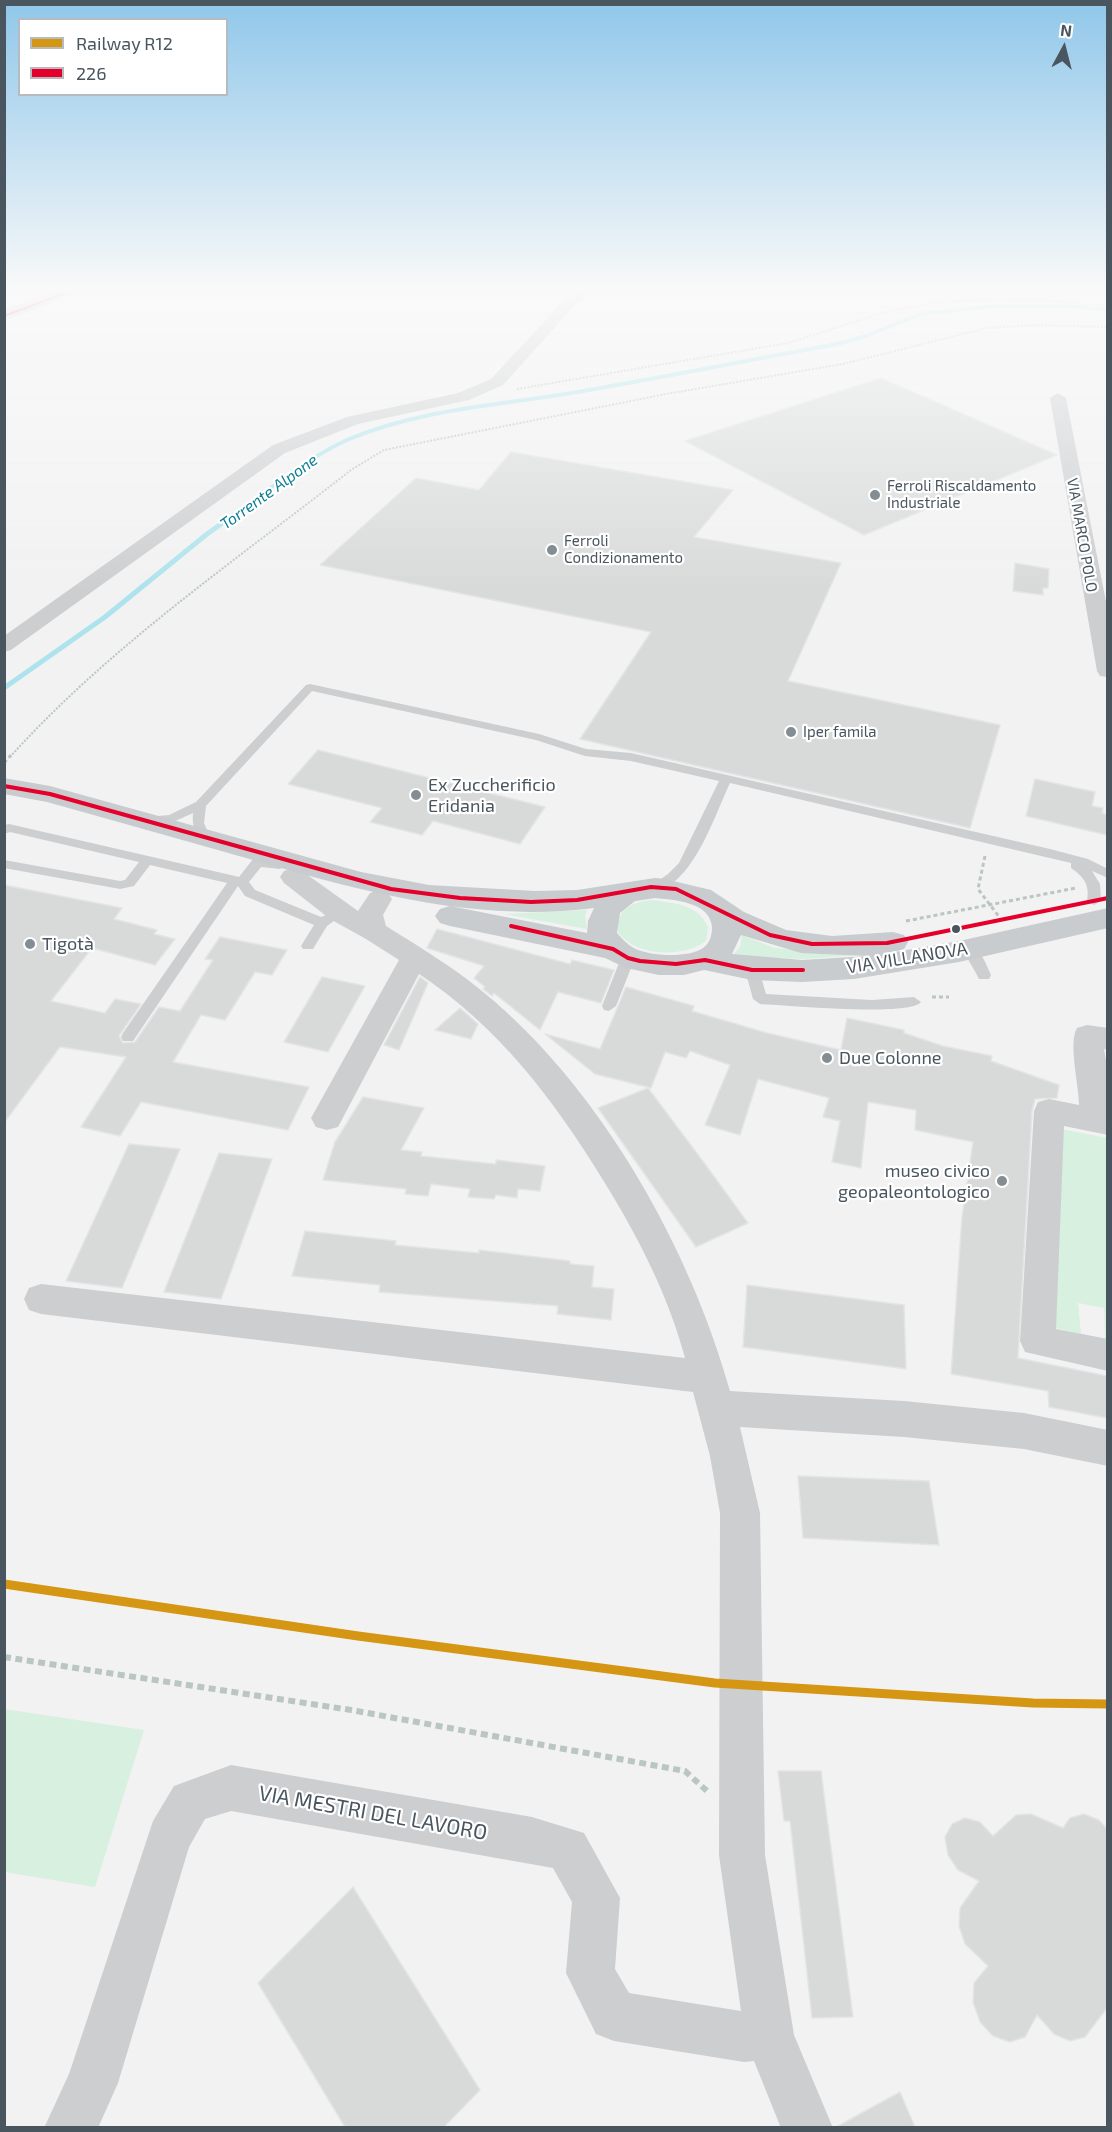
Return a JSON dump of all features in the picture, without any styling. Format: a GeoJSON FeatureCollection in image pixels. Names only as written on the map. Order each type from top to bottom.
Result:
{"type":"FeatureCollection","features":[{"type":"Feature","properties":{"kind":"main road"},"geometry":{"type":"LineString","coordinates":[[4,786],[50,794],[204,837],[306,873],[379,899],[676,964],[705,960],[715,954],[723,944],[727,926],[716,906],[676,889],[655,888],[577,900],[535,901],[429,895],[306,873],[244,876],[4,791]]}},
{"type":"Feature","properties":{"kind":"main road"},"geometry":{"type":"LineString","coordinates":[[621,953],[602,933],[602,926],[604,913],[611,902],[623,894]]}},
{"type":"Feature","properties":{"kind":"main road","name":"VIA VILLANOVA"},"geometry":{"type":"LineString","coordinates":[[721,912],[771,936],[825,944],[869,945],[954,931],[1097,901]]}},
{"type":"Feature","properties":{"kind":"main road","name":"VIA VILLANOVA"},"geometry":{"type":"LineString","coordinates":[[705,960],[752,970],[864,967],[969,949],[1097,901]]}},
{"type":"Feature","properties":{"kind":"street"},"geometry":{"type":"LineString","coordinates":[[4,646],[279,449],[353,420],[463,397],[475,391]]}},
{"type":"Feature","properties":{"kind":"street","name":"VIA MARCO POLO"},"geometry":{"type":"LineString","coordinates":[[1058,398],[1107,671]]}},
{"type":"Feature","properties":{"kind":"street"},"geometry":{"type":"LineString","coordinates":[[306,873],[331,918],[376,932],[448,979],[492,1016],[547,1072],[584,1122],[649,1226],[681,1296],[699,1344],[729,1456],[740,1513],[742,1855],[769,2035],[807,2127]]}},
{"type":"Feature","properties":{"kind":"street"},"geometry":{"type":"LineString","coordinates":[[376,932],[368,920],[368,913],[379,899]]}},
{"type":"Feature","properties":{"kind":"street"},"geometry":{"type":"LineString","coordinates":[[327,1118],[414,957]]}},
{"type":"Feature","properties":{"kind":"street"},"geometry":{"type":"LineString","coordinates":[[1107,1039],[1087,1036],[1101,1122],[1049,1111],[1038,1341],[1107,1355]]}},
{"type":"Feature","properties":{"kind":"street"},"geometry":{"type":"LineString","coordinates":[[41,1299],[711,1393],[904,1419],[1002,1429],[1107,1448]]}},
{"type":"Feature","properties":{"kind":"street","name":"VIA MESTRI DEL LAVORO"},"geometry":{"type":"LineString","coordinates":[[70,2127],[92,2084],[168,1837],[190,1802],[231,1788],[532,1840],[568,1849],[596,1898],[590,1972],[614,2016],[744,2037],[769,2035]]}},
{"type":"Feature","properties":{"kind":"lane"},"geometry":{"type":"LineString","coordinates":[[142,820],[171,819],[200,805],[310,687],[539,738],[574,750],[631,757],[1064,857],[1083,862],[1107,874]]}},
{"type":"Feature","properties":{"kind":"lane"},"geometry":{"type":"LineString","coordinates":[[655,888],[673,877],[684,865],[726,779]]}},
{"type":"Feature","properties":{"kind":"lane"},"geometry":{"type":"LineString","coordinates":[[200,805],[198,824],[204,837]]}},
{"type":"Feature","properties":{"kind":"lane"},"geometry":{"type":"LineString","coordinates":[[4,830],[9,828],[148,860],[244,876]]}},
{"type":"Feature","properties":{"kind":"lane"},"geometry":{"type":"LineString","coordinates":[[1064,857],[1088,874],[1096,888],[1097,901]]}},
{"type":"Feature","properties":{"kind":"lane"},"geometry":{"type":"LineString","coordinates":[[4,864],[120,885],[129,883],[148,860]]}},
{"type":"Feature","properties":{"kind":"lane"},"geometry":{"type":"LineString","coordinates":[[684,865],[686,881],[694,895]]}},
{"type":"Feature","properties":{"kind":"lane"},"geometry":{"type":"LineString","coordinates":[[244,876],[250,893],[331,918],[308,946]]}},
{"type":"Feature","properties":{"kind":"lane"},"geometry":{"type":"LineString","coordinates":[[128,1037],[244,876]]}},
{"type":"Feature","properties":{"kind":"lane"},"geometry":{"type":"LineString","coordinates":[[969,949],[977,959],[984,975]]}},
{"type":"Feature","properties":{"kind":"lane"},"geometry":{"type":"LineString","coordinates":[[609,1006],[621,953]]}},
{"type":"Feature","properties":{"kind":"lane"},"geometry":{"type":"LineString","coordinates":[[752,970],[760,999],[822,1005],[914,1002]]}},
{"type":"Feature","properties":{"kind":"path"},"geometry":{"type":"LineString","coordinates":[[4,763],[45,718],[118,653],[351,470],[384,450],[681,391]]}},
{"type":"Feature","properties":{"kind":"path"},"geometry":{"type":"LineString","coordinates":[[901,922],[1072,890],[1097,901]]}},
{"type":"Feature","properties":{"kind":"path"},"geometry":{"type":"LineString","coordinates":[[4,1657],[351,1710],[685,1772],[707,1791],[708,1802]]}},
{"type":"Feature","properties":{"kind":"green space"},"geometry":{"type":"Polygon","coordinates":[[[651,900],[684,906],[698,914],[708,927],[706,941],[685,950],[660,952],[636,946],[626,940],[618,932],[622,913],[631,905],[651,900]]]}},
{"type":"Feature","properties":{"kind":"green space"},"geometry":{"type":"Polygon","coordinates":[[[587,910],[585,916],[587,929],[504,914],[587,910]]]}},
{"type":"Feature","properties":{"kind":"green space"},"geometry":{"type":"Polygon","coordinates":[[[742,935],[774,948],[859,955],[805,959],[731,957],[740,947],[742,935]]]}},
{"type":"Feature","properties":{"kind":"green space"},"geometry":{"type":"Polygon","coordinates":[[[1061,1129],[1107,1138],[1107,1340],[1105,1340],[1104,1308],[1078,1303],[1081,1334],[1055,1328],[1061,1129]]]}},
{"type":"Feature","properties":{"kind":"green space"},"geometry":{"type":"Polygon","coordinates":[[[4,1709],[144,1730],[95,1887],[5,1872],[4,1709]]]}},
{"type":"Feature","properties":{"kind":"building","name":"Ferroli Riscaldamento Industriale"},"geometry":{"type":"Polygon","coordinates":[[[839,391],[912,391],[1057,455],[864,535],[685,441],[839,391]]]}},
{"type":"Feature","properties":{"kind":"building"},"geometry":{"type":"Polygon","coordinates":[[[511,452],[733,490],[694,537],[841,563],[788,681],[1000,725],[970,828],[580,739],[651,632],[320,565],[416,478],[479,490],[511,452]]]}},
{"type":"Feature","properties":{"kind":"building"},"geometry":{"type":"Polygon","coordinates":[[[1015,563],[1049,569],[1048,588],[1043,588],[1043,595],[1013,591],[1015,563]]]}},
{"type":"Feature","properties":{"kind":"building","name":"Ex Zuccherificio Eridania"},"geometry":{"type":"Polygon","coordinates":[[[318,750],[545,807],[520,844],[433,821],[422,835],[370,822],[382,808],[288,784],[318,750]]]}},
{"type":"Feature","properties":{"kind":"building"},"geometry":{"type":"Polygon","coordinates":[[[1035,779],[1095,792],[1092,806],[1103,808],[1102,813],[1107,815],[1107,835],[1026,816],[1035,779]]]}},
{"type":"Feature","properties":{"kind":"building"},"geometry":{"type":"Polygon","coordinates":[[[4,885],[122,908],[114,919],[157,930],[154,934],[175,939],[155,965],[92,948],[51,1001],[105,1013],[115,999],[141,1004],[119,1036],[123,1043],[135,1042],[159,1007],[180,1011],[213,960],[205,959],[220,937],[287,950],[272,975],[255,972],[225,1020],[201,1015],[173,1062],[309,1087],[288,1130],[141,1102],[120,1136],[81,1127],[126,1057],[60,1047],[4,1123],[4,885]]]}},
{"type":"Feature","properties":{"kind":"building"},"geometry":{"type":"Polygon","coordinates":[[[437,929],[570,964],[572,960],[614,970],[601,1003],[558,992],[540,1030],[494,993],[492,996],[483,989],[485,987],[474,978],[484,966],[427,948],[437,929]]]}},
{"type":"Feature","properties":{"kind":"building"},"geometry":{"type":"Polygon","coordinates":[[[322,977],[365,986],[328,1052],[284,1042],[322,977]]]}},
{"type":"Feature","properties":{"kind":"building"},"geometry":{"type":"Polygon","coordinates":[[[420,977],[428,983],[399,1050],[384,1045],[420,977]]]}},
{"type":"Feature","properties":{"kind":"building"},"geometry":{"type":"Polygon","coordinates":[[[626,987],[694,1006],[692,1011],[767,1033],[841,1050],[847,1018],[904,1030],[904,1033],[943,1046],[992,1056],[991,1061],[1059,1085],[1057,1098],[1035,1099],[1032,1111],[1018,1358],[1107,1376],[1107,1418],[1049,1407],[1048,1391],[951,1374],[962,1217],[973,1142],[915,1130],[916,1110],[868,1102],[861,1168],[832,1162],[840,1121],[823,1117],[829,1098],[758,1079],[740,1135],[705,1125],[730,1065],[690,1051],[686,1058],[665,1052],[651,1088],[595,1074],[545,1034],[600,1049],[626,987]]]}},
{"type":"Feature","properties":{"kind":"building"},"geometry":{"type":"Polygon","coordinates":[[[460,1008],[478,1024],[471,1039],[435,1030],[460,1008]]]}},
{"type":"Feature","properties":{"kind":"building"},"geometry":{"type":"Polygon","coordinates":[[[648,1088],[748,1223],[696,1247],[598,1108],[648,1088]]]}},
{"type":"Feature","properties":{"kind":"building"},"geometry":{"type":"Polygon","coordinates":[[[363,1097],[424,1108],[401,1150],[422,1152],[421,1156],[496,1164],[496,1160],[545,1166],[540,1191],[518,1189],[517,1198],[496,1195],[494,1199],[468,1197],[470,1189],[431,1184],[428,1196],[405,1194],[406,1189],[323,1180],[335,1142],[363,1097]]]}},
{"type":"Feature","properties":{"kind":"building"},"geometry":{"type":"Polygon","coordinates":[[[129,1144],[180,1149],[122,1288],[66,1281],[129,1144]]]}},
{"type":"Feature","properties":{"kind":"building"},"geometry":{"type":"Polygon","coordinates":[[[219,1153],[272,1159],[221,1299],[164,1292],[219,1153]]]}},
{"type":"Feature","properties":{"kind":"building"},"geometry":{"type":"Polygon","coordinates":[[[305,1231],[396,1241],[395,1245],[479,1253],[479,1250],[594,1266],[592,1287],[614,1289],[611,1320],[557,1314],[558,1306],[379,1292],[380,1285],[292,1276],[305,1231]]]}},
{"type":"Feature","properties":{"kind":"building"},"geometry":{"type":"Polygon","coordinates":[[[747,1285],[904,1305],[906,1369],[743,1347],[747,1285]]]}},
{"type":"Feature","properties":{"kind":"building"},"geometry":{"type":"Polygon","coordinates":[[[798,1476],[929,1481],[939,1545],[803,1538],[798,1476]]]}},
{"type":"Feature","properties":{"kind":"building"},"geometry":{"type":"Polygon","coordinates":[[[778,1771],[821,1771],[853,2017],[812,2018],[790,1821],[784,1821],[778,1771]]]}},
{"type":"Feature","properties":{"kind":"building"},"geometry":{"type":"Polygon","coordinates":[[[1031,1814],[1063,1828],[1070,1818],[1084,1814],[1099,1820],[1107,1829],[1107,2008],[1085,2037],[1070,2041],[1054,2034],[1037,2015],[1025,2037],[1010,2042],[993,2036],[980,2022],[973,2002],[974,1983],[988,1966],[965,1944],[959,1926],[960,1908],[979,1881],[958,1870],[948,1855],[945,1837],[952,1824],[965,1818],[980,1822],[993,1836],[1016,1815],[1031,1814]]]}},
{"type":"Feature","properties":{"kind":"building"},"geometry":{"type":"Polygon","coordinates":[[[353,1887],[480,2090],[444,2127],[345,2127],[258,1983],[353,1887]]]}},
{"type":"Feature","properties":{"kind":"building"},"geometry":{"type":"Polygon","coordinates":[[[900,2092],[915,2127],[836,2127],[900,2092]]]}},
{"type":"Feature","properties":{"kind":"waterway","name":"Torrente Alpone"},"geometry":{"type":"LineString","coordinates":[[262,494],[314,458],[347,440],[374,430],[403,421],[461,409],[581,391]]}},
{"type":"Feature","properties":{"kind":"waterway","name":"Torrente Alpone"},"geometry":{"type":"LineString","coordinates":[[4,688],[105,617],[207,534],[265,493]]}},
{"type":"Feature","properties":{"kind":"rail line","name":"R12"},"geometry":{"type":"LineString","coordinates":[[4,1584],[358,1636],[715,1683],[1033,1703],[1108,1704]]}},
{"type":"Feature","properties":{"kind":"transit line","name":"226"},"geometry":{"type":"LineString","coordinates":[[4,786],[50,794],[391,889],[460,898],[531,902],[577,900],[651,887],[676,889],[770,935],[812,944],[887,943],[1108,898]]}},
{"type":"Feature","properties":{"kind":"transit line","name":"226"},"geometry":{"type":"LineString","coordinates":[[511,926],[613,949],[628,958],[640,961],[676,964],[705,960],[752,970],[803,970]]}},
{"type":"Feature","properties":{"kind":"place","name":"Ferroli Riscaldamento Industriale"},"geometry":{"type":"Point","coordinates":[875,495]}},
{"type":"Feature","properties":{"kind":"place","name":"Ferroli Condizionamento"},"geometry":{"type":"Point","coordinates":[552,550]}},
{"type":"Feature","properties":{"kind":"place","name":"Iper famila"},"geometry":{"type":"Point","coordinates":[791,732]}},
{"type":"Feature","properties":{"kind":"place","name":"Ex Zuccherificio Eridania"},"geometry":{"type":"Point","coordinates":[416,795]}},
{"type":"Feature","properties":{"kind":"place","name":"Tigotà"},"geometry":{"type":"Point","coordinates":[30,944]}},
{"type":"Feature","properties":{"kind":"place","name":"Due Colonne"},"geometry":{"type":"Point","coordinates":[827,1058]}},
{"type":"Feature","properties":{"kind":"place","name":"museo civico geopaleontologico"},"geometry":{"type":"Point","coordinates":[1002,1181]}}]}
